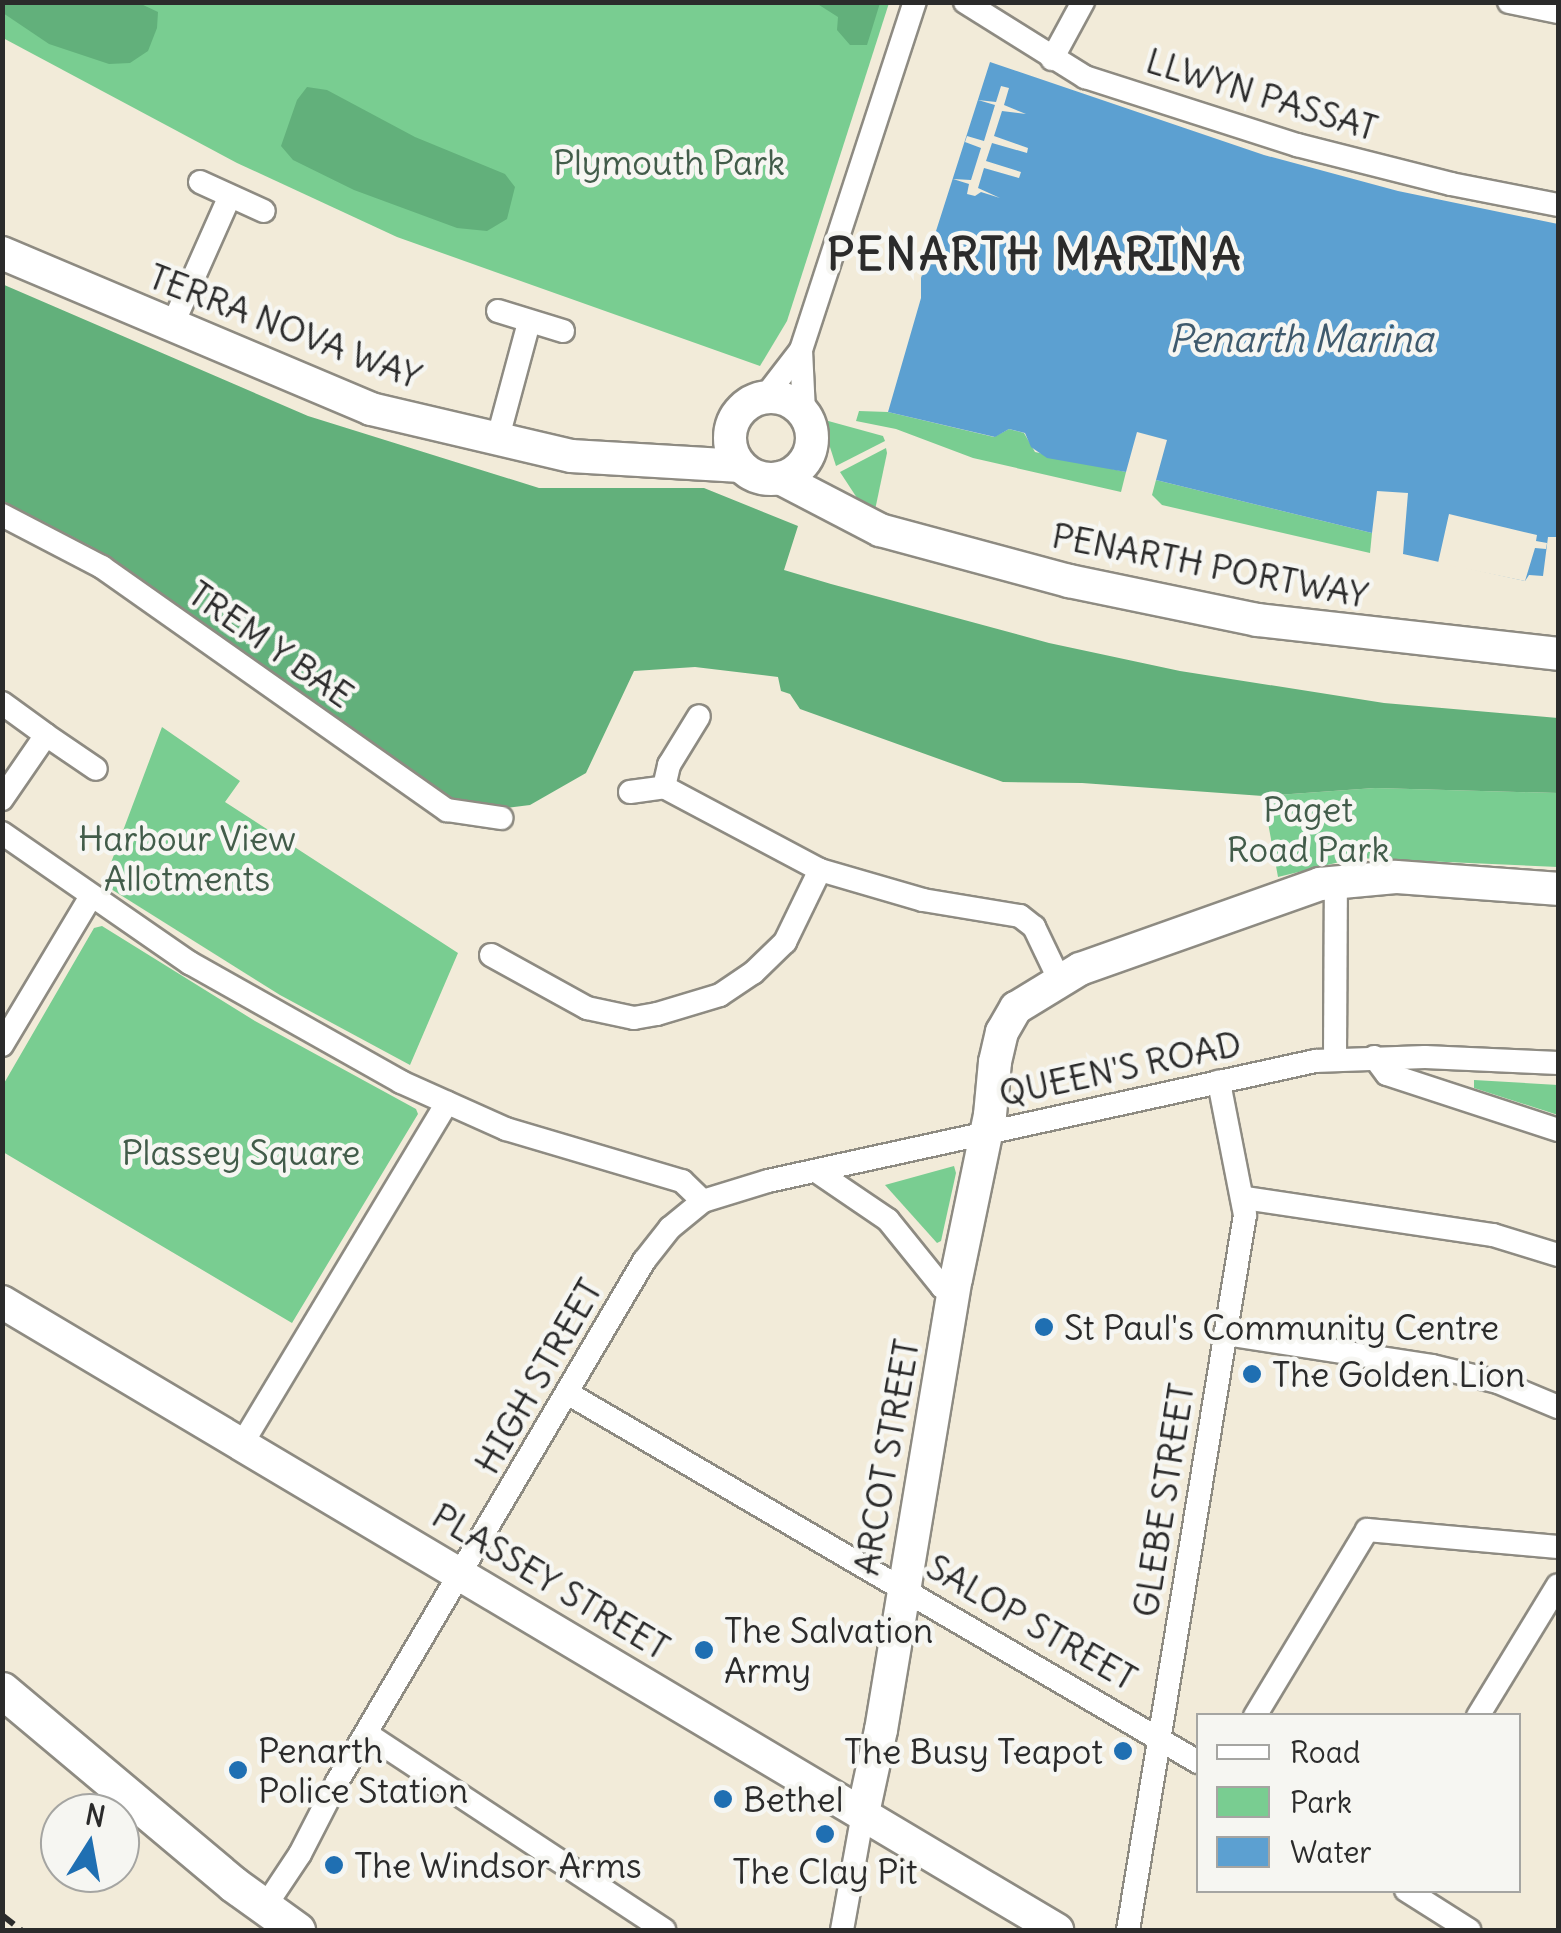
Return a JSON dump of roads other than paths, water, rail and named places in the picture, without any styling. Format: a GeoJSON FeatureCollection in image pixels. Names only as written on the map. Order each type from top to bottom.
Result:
{"type":"FeatureCollection","features":[{"type":"Feature","properties":{"kind":"main road"},"geometry":{"type":"LineString","coordinates":[[2,1690],[264,1908],[297,1930]]}},
{"type":"Feature","properties":{"kind":"street"},"geometry":{"type":"LineString","coordinates":[[811,445],[801,466],[780,478],[759,477],[741,466],[731,446],[731,429],[741,410],[764,398],[800,350],[915,2]]}},
{"type":"Feature","properties":{"kind":"street","name":"LLWYN PASSAT"},"geometry":{"type":"LineString","coordinates":[[965,2],[1085,77],[1297,145],[1451,184],[1558,205]]}},
{"type":"Feature","properties":{"kind":"street"},"geometry":{"type":"LineString","coordinates":[[1052,59],[1083,2]]}},
{"type":"Feature","properties":{"kind":"street"},"geometry":{"type":"LineString","coordinates":[[1509,2],[1558,12]]}},
{"type":"Feature","properties":{"kind":"street"},"geometry":{"type":"LineString","coordinates":[[200,182],[264,210]]}},
{"type":"Feature","properties":{"kind":"street"},"geometry":{"type":"LineString","coordinates":[[172,326],[230,196]]}},
{"type":"Feature","properties":{"kind":"street","name":"TERRA NOVA WAY"},"geometry":{"type":"LineString","coordinates":[[2,254],[362,406],[497,441],[593,459],[741,466]]}},
{"type":"Feature","properties":{"kind":"street"},"geometry":{"type":"LineString","coordinates":[[498,311],[563,331]]}},
{"type":"Feature","properties":{"kind":"street"},"geometry":{"type":"LineString","coordinates":[[497,441],[529,322]]}},
{"type":"Feature","properties":{"kind":"street"},"geometry":{"type":"LineString","coordinates":[[800,350],[804,412],[811,445],[826,482],[855,518]]}},
{"type":"Feature","properties":{"kind":"street"},"geometry":{"type":"LineString","coordinates":[[764,398],[790,401],[804,412]]}},
{"type":"Feature","properties":{"kind":"street","name":"TERRA NOVA WAY"},"geometry":{"type":"LineString","coordinates":[[665,460],[731,429]]}},
{"type":"Feature","properties":{"kind":"street","name":"PENARTH PORTWAY"},"geometry":{"type":"LineString","coordinates":[[780,478],[855,518],[1002,564],[1216,612],[1362,634],[1558,654]]}},
{"type":"Feature","properties":{"kind":"street","name":"TREM Y BAE"},"geometry":{"type":"LineString","coordinates":[[2,515],[102,567],[447,810],[501,818]]}},
{"type":"Feature","properties":{"kind":"street"},"geometry":{"type":"LineString","coordinates":[[2,703],[96,770]]}},
{"type":"Feature","properties":{"kind":"street"},"geometry":{"type":"LineString","coordinates":[[664,788],[669,765],[699,716]]}},
{"type":"Feature","properties":{"kind":"street"},"geometry":{"type":"LineString","coordinates":[[2,799],[46,735]]}},
{"type":"Feature","properties":{"kind":"street"},"geometry":{"type":"LineString","coordinates":[[630,792],[664,788],[820,870],[923,900],[1020,916],[1034,927],[1059,979]]}},
{"type":"Feature","properties":{"kind":"street"},"geometry":{"type":"LineString","coordinates":[[2,833],[90,898],[244,996],[446,1103],[517,1132],[682,1182],[703,1201]]}},
{"type":"Feature","properties":{"kind":"street"},"geometry":{"type":"LineString","coordinates":[[491,955],[522,976],[586,1008],[634,1018],[657,1014],[720,995],[754,973],[785,942],[820,870]]}},
{"type":"Feature","properties":{"kind":"street","name":"ARCOT STREET"},"geometry":{"type":"LineString","coordinates":[[842,1930],[954,1291],[986,1133],[994,1062],[1008,1019],[1027,999],[1059,979],[1188,929],[1336,881],[1407,878],[1558,889]]}},
{"type":"Feature","properties":{"kind":"street"},"geometry":{"type":"LineString","coordinates":[[1334,1058],[1336,881]]}},
{"type":"Feature","properties":{"kind":"street"},"geometry":{"type":"LineString","coordinates":[[2,1046],[90,898]]}},
{"type":"Feature","properties":{"kind":"street"},"geometry":{"type":"LineString","coordinates":[[1374,1056],[1387,1074],[1558,1130]]}},
{"type":"Feature","properties":{"kind":"street","name":"QUEEN'S ROAD"},"geometry":{"type":"LineString","coordinates":[[703,1201],[816,1171],[1334,1058],[1558,1063]]}},
{"type":"Feature","properties":{"kind":"street","name":"GLEBE STREET"},"geometry":{"type":"LineString","coordinates":[[1128,1930],[1244,1198],[1219,1082]]}},
{"type":"Feature","properties":{"kind":"street"},"geometry":{"type":"LineString","coordinates":[[242,1444],[446,1103]]}},
{"type":"Feature","properties":{"kind":"street"},"geometry":{"type":"LineString","coordinates":[[816,1171],[888,1220],[942,1288],[954,1291]]}},
{"type":"Feature","properties":{"kind":"street"},"geometry":{"type":"LineString","coordinates":[[1244,1198],[1493,1235],[1558,1254]]}},
{"type":"Feature","properties":{"kind":"street","name":"HIGH STREET"},"geometry":{"type":"LineString","coordinates":[[264,1908],[300,1854],[658,1242],[703,1201]]}},
{"type":"Feature","properties":{"kind":"street","name":"PLASSEY STREET"},"geometry":{"type":"LineString","coordinates":[[2,1302],[1058,1930]]}},
{"type":"Feature","properties":{"kind":"street"},"geometry":{"type":"LineString","coordinates":[[1225,1334],[1432,1366],[1498,1382],[1558,1407]]}},
{"type":"Feature","properties":{"kind":"street","name":"SALOP STREET"},"geometry":{"type":"LineString","coordinates":[[569,1394],[1196,1761]]}},
{"type":"Feature","properties":{"kind":"street"},"geometry":{"type":"LineString","coordinates":[[1257,1713],[1368,1530],[1558,1547]]}},
{"type":"Feature","properties":{"kind":"street"},"geometry":{"type":"LineString","coordinates":[[1480,1713],[1558,1584]]}},
{"type":"Feature","properties":{"kind":"street"},"geometry":{"type":"LineString","coordinates":[[368,1734],[664,1930]]}},
{"type":"Feature","properties":{"kind":"street"},"geometry":{"type":"LineString","coordinates":[[1411,1893],[1468,1930]]}},
{"type":"Feature","properties":{"kind":"water","name":"Penarth Marina"},"geometry":{"type":"Polygon","coordinates":[[[990,62],[1264,155],[1398,191],[1558,224],[1558,537],[1548,537],[1543,576],[1529,575],[1525,581],[1403,554],[1408,493],[1377,491],[1372,533],[1156,480],[1167,440],[1137,432],[1126,472],[1047,458],[1031,447],[1025,433],[1009,429],[995,437],[888,412],[921,298],[921,278],[990,62]]]}},
{"type":"Feature","properties":{"kind":"railway"},"geometry":{"type":"LineString","coordinates":[[2,1915],[21,1930]]}},
{"type":"Feature","properties":{"kind":"place","name":"St Paul's Community Centre"},"geometry":{"type":"Point","coordinates":[1044,1327]}},
{"type":"Feature","properties":{"kind":"place","name":"The Golden Lion"},"geometry":{"type":"Point","coordinates":[1252,1374]}},
{"type":"Feature","properties":{"kind":"place","name":"The Salvation Army"},"geometry":{"type":"Point","coordinates":[704,1650]}},
{"type":"Feature","properties":{"kind":"place","name":"The Busy Teapot"},"geometry":{"type":"Point","coordinates":[1123,1751]}},
{"type":"Feature","properties":{"kind":"place","name":"Penarth Police Station"},"geometry":{"type":"Point","coordinates":[238,1770]}},
{"type":"Feature","properties":{"kind":"place","name":"Bethel"},"geometry":{"type":"Point","coordinates":[723,1799]}},
{"type":"Feature","properties":{"kind":"place","name":"The Clay Pit"},"geometry":{"type":"Point","coordinates":[825,1834]}},
{"type":"Feature","properties":{"kind":"place","name":"The Windsor Arms"},"geometry":{"type":"Point","coordinates":[334,1865]}},
{"type":"Feature","properties":{"kind":"district","name":"PENARTH MARINA"},"geometry":{"type":"Point","coordinates":[1035,255]}},
{"type":"Feature","properties":{"kind":"park label","name":"Plymouth Park"},"geometry":{"type":"Point","coordinates":[669,162]}},
{"type":"Feature","properties":{"kind":"park label","name":"Paget Road Park"},"geometry":{"type":"Point","coordinates":[1308,829]}},
{"type":"Feature","properties":{"kind":"park label","name":"Harbour View Allotments"},"geometry":{"type":"Point","coordinates":[187,858]}},
{"type":"Feature","properties":{"kind":"park label","name":"Plassey Square"},"geometry":{"type":"Point","coordinates":[241,1152]}}]}
